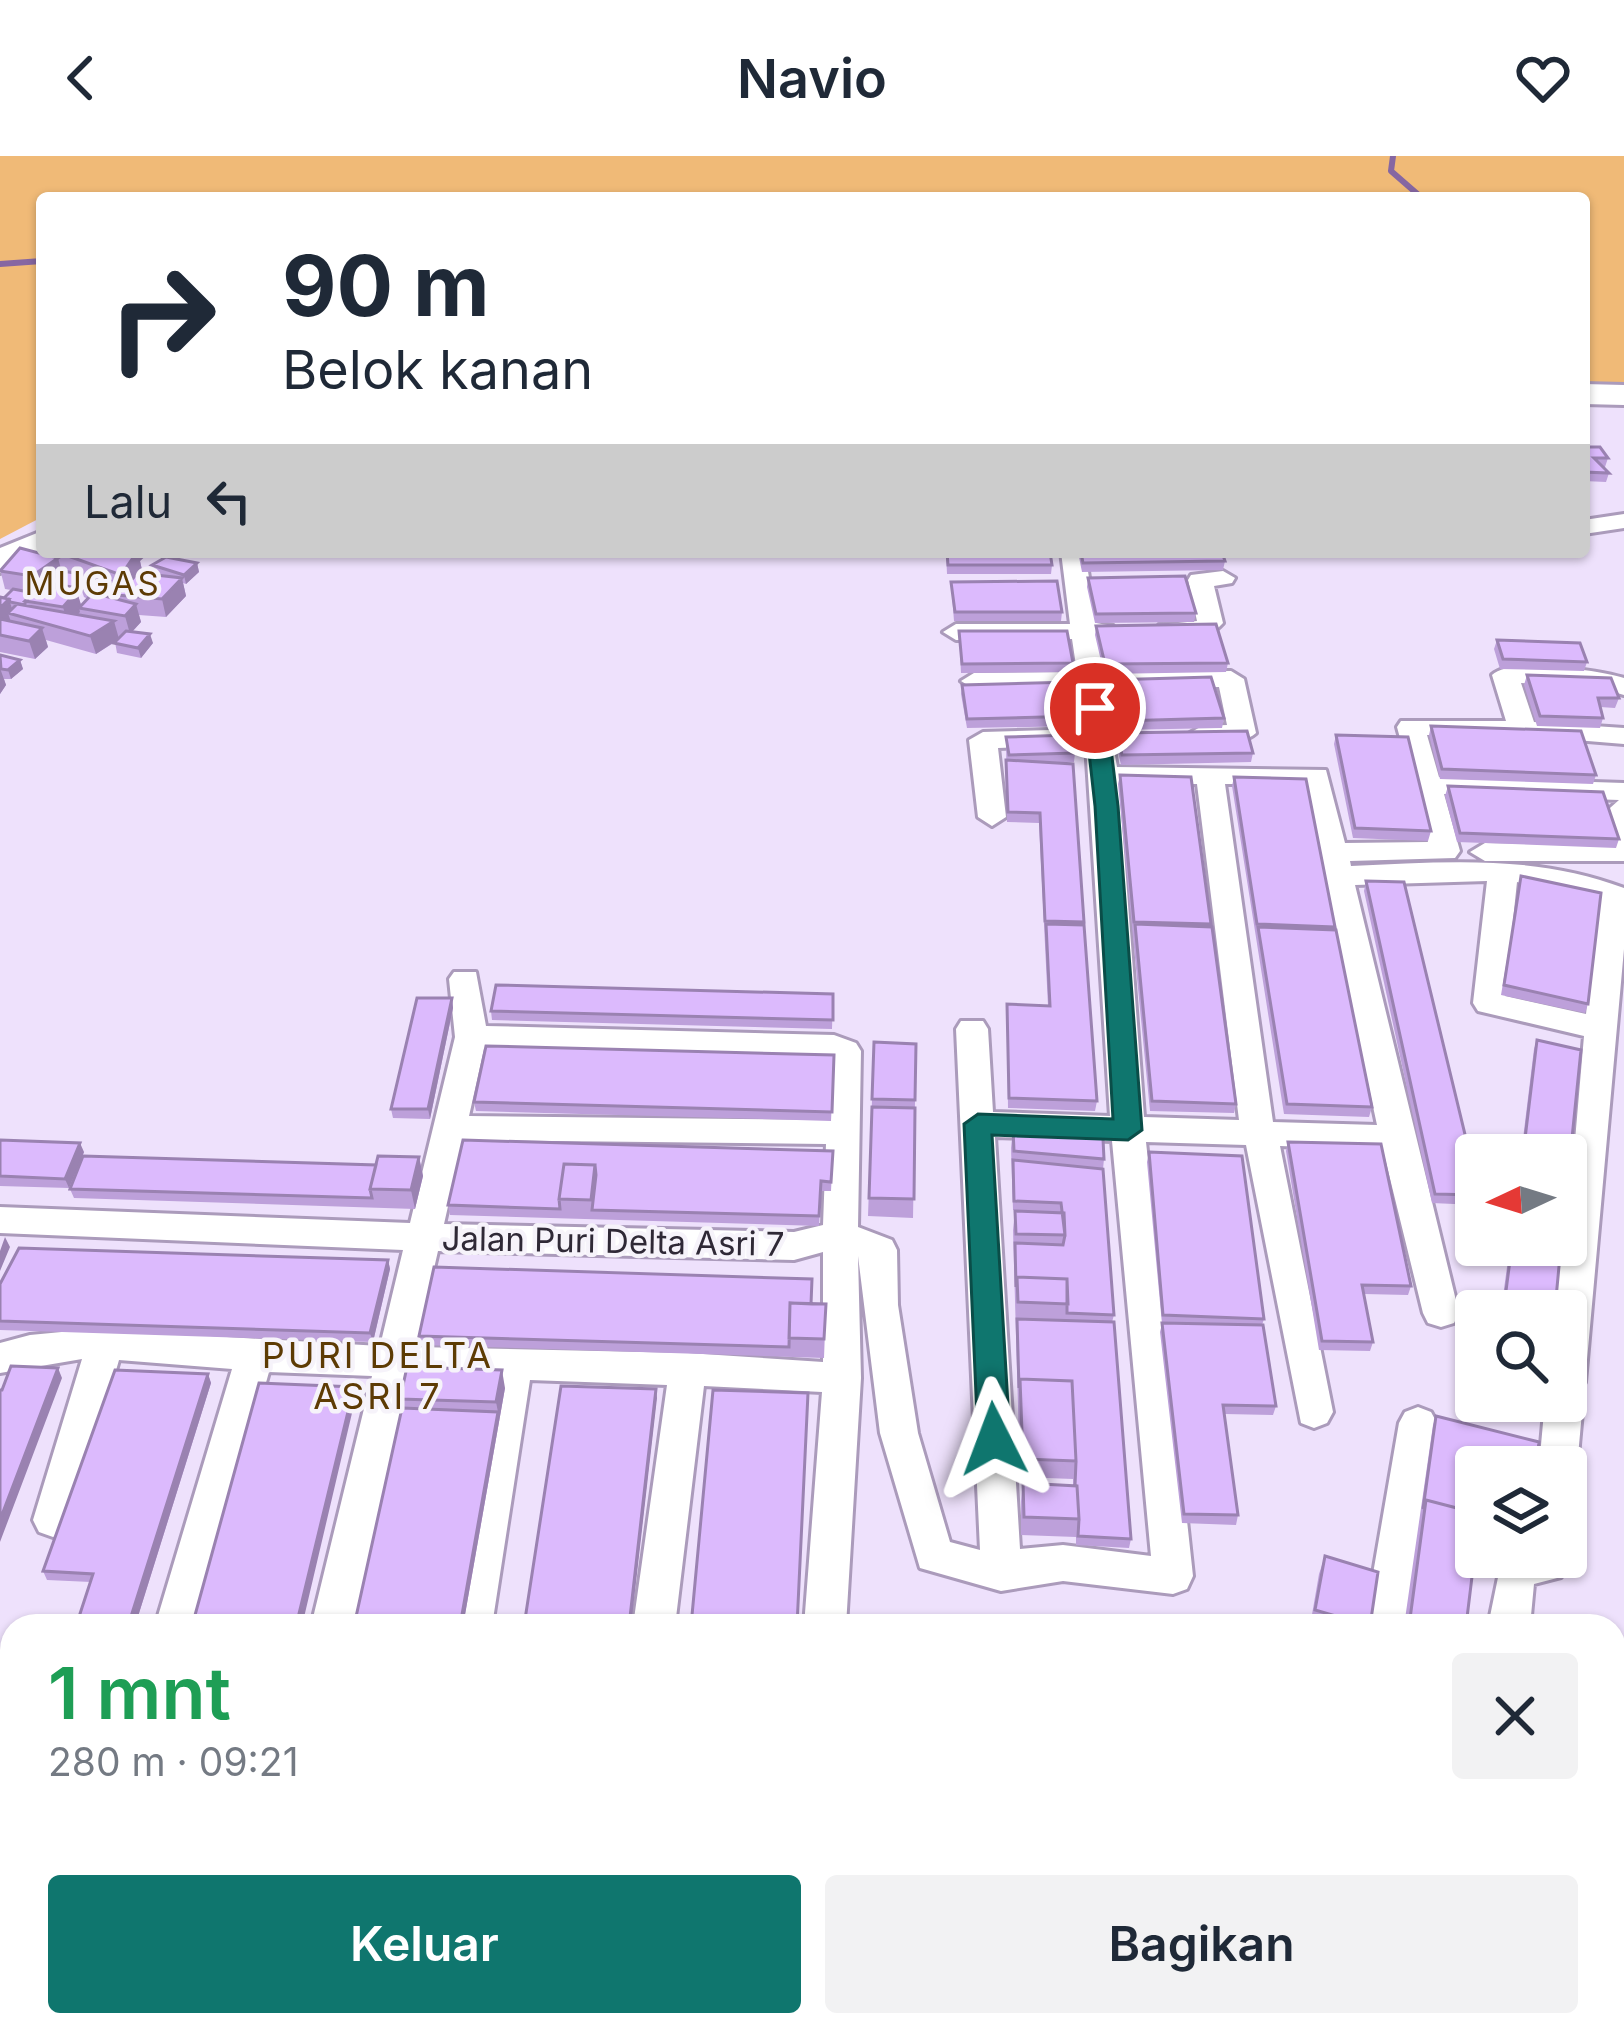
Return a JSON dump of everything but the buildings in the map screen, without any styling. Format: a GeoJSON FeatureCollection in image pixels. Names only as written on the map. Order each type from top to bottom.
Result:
{"type":"FeatureCollection","features":[{"type":"Feature","properties":{"kind":"main road"},"geometry":{"type":"LineString","coordinates":[[1590,394],[1624,395]]}},
{"type":"Feature","properties":{"kind":"main road"},"geometry":{"type":"LineString","coordinates":[[0,562],[36,545]]}},
{"type":"Feature","properties":{"kind":"street"},"geometry":{"type":"LineString","coordinates":[[1590,526],[1624,521]]}},
{"type":"Feature","properties":{"kind":"street"},"geometry":{"type":"LineString","coordinates":[[840,1234],[879,1250],[880,1305],[899,1433],[934,1556],[1001,1574],[1017,1566],[1076,1565],[1173,1576],[1128,1130],[1104,775],[1074,575]]}},
{"type":"Feature","properties":{"kind":"street"},"geometry":{"type":"LineString","coordinates":[[956,632],[1201,630],[1210,623],[1201,580]]}},
{"type":"Feature","properties":{"kind":"street"},"geometry":{"type":"LineString","coordinates":[[1522,729],[1505,675],[1595,678],[1624,687]]}},
{"type":"Feature","properties":{"kind":"street"},"geometry":{"type":"LineString","coordinates":[[974,682],[1231,679],[1242,733],[983,740],[992,817]]}},
{"type":"Feature","properties":{"kind":"street"},"geometry":{"type":"LineString","coordinates":[[1445,851],[1411,727],[1624,736]]}},
{"type":"Feature","properties":{"kind":"street"},"geometry":{"type":"LineString","coordinates":[[1104,775],[1316,776],[1441,1313]]}},
{"type":"Feature","properties":{"kind":"street"},"geometry":{"type":"LineString","coordinates":[[1210,775],[1259,1136],[1314,1412]]}},
{"type":"Feature","properties":{"kind":"street"},"geometry":{"type":"LineString","coordinates":[[1426,784],[1624,793]]}},
{"type":"Feature","properties":{"kind":"street"},"geometry":{"type":"LineString","coordinates":[[1336,864],[1445,851],[1614,854],[1624,808]]}},
{"type":"Feature","properties":{"kind":"street"},"geometry":{"type":"LineString","coordinates":[[1336,864],[1503,872],[1595,886],[1613,895],[1574,1290]]}},
{"type":"Feature","properties":{"kind":"street"},"geometry":{"type":"LineString","coordinates":[[1503,872],[1489,1003],[1598,1028]]}},
{"type":"Feature","properties":{"kind":"street","name":"Jalan Puri Delta Asri 7"},"geometry":{"type":"LineString","coordinates":[[335,1614],[471,1037],[465,979]]}},
{"type":"Feature","properties":{"kind":"street"},"geometry":{"type":"LineString","coordinates":[[972,1029],[1001,1574]]}},
{"type":"Feature","properties":{"kind":"street"},"geometry":{"type":"LineString","coordinates":[[471,1037],[834,1046],[845,1051],[842,1378],[826,1614]]}},
{"type":"Feature","properties":{"kind":"street"},"geometry":{"type":"LineString","coordinates":[[978,1124],[1397,1138]]}},
{"type":"Feature","properties":{"kind":"street"},"geometry":{"type":"LineString","coordinates":[[447,1128],[844,1132]]}},
{"type":"Feature","properties":{"kind":"street","name":"Jalan Puri Delta Asri 7"},"geometry":{"type":"LineString","coordinates":[[0,1220],[424,1238],[794,1246],[840,1234]]}},
{"type":"Feature","properties":{"kind":"street"},"geometry":{"type":"LineString","coordinates":[[0,1358],[27,1348],[105,1346],[842,1378]]}},
{"type":"Feature","properties":{"kind":"street"},"geometry":{"type":"LineString","coordinates":[[53,1520],[105,1346]]}},
{"type":"Feature","properties":{"kind":"street"},"geometry":{"type":"LineString","coordinates":[[180,1614],[255,1356]]}},
{"type":"Feature","properties":{"kind":"street"},"geometry":{"type":"LineString","coordinates":[[473,1614],[514,1367]]}},
{"type":"Feature","properties":{"kind":"street"},"geometry":{"type":"LineString","coordinates":[[656,1614],[688,1368]]}},
{"type":"Feature","properties":{"kind":"street"},"geometry":{"type":"LineString","coordinates":[[1387,1614],[1418,1423]]}},
{"type":"Feature","properties":{"kind":"street"},"geometry":{"type":"LineString","coordinates":[[1510,1614],[1515,1578]]}},
{"type":"Feature","properties":{"kind":"shaded area"},"geometry":{"type":"Polygon","coordinates":[[[0,156],[1624,156],[1624,387],[1590,385],[1590,192],[36,192],[36,520],[0,539],[0,156]]]}},
{"type":"Feature","properties":{"kind":"waterway"},"geometry":{"type":"LineString","coordinates":[[1393,156],[1391,171],[1415,192]]}},
{"type":"Feature","properties":{"kind":"waterway"},"geometry":{"type":"LineString","coordinates":[[0,264],[36,261]]}},
{"type":"Feature","properties":{"kind":"district","name":"MUGAS"},"geometry":{"type":"Point","coordinates":[93,583]}},
{"type":"Feature","properties":{"kind":"district","name":"PURI DELTA ASRI 7"},"geometry":{"type":"Point","coordinates":[378,1376]}},
{"type":"Feature","properties":{"kind":"route"},"geometry":{"type":"LineString","coordinates":[[994,1439],[978,1124],[1128,1130],[1107,806],[1095,708]]}}]}
